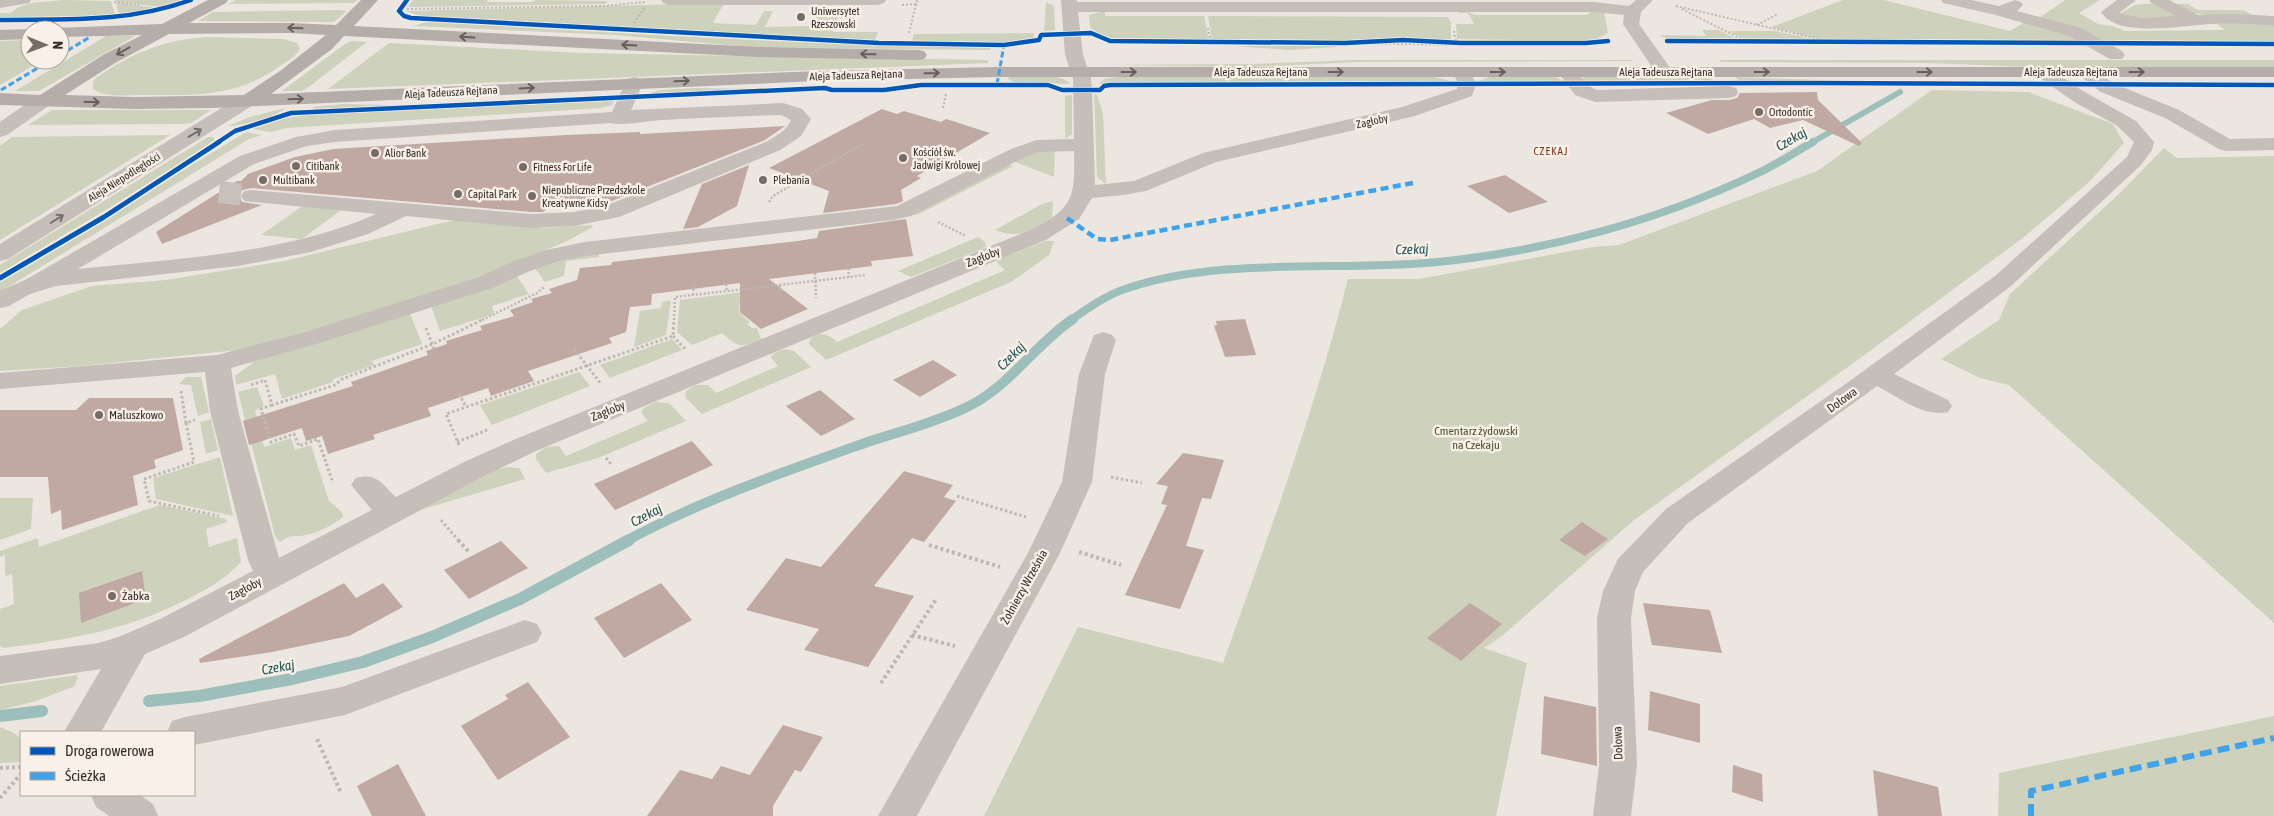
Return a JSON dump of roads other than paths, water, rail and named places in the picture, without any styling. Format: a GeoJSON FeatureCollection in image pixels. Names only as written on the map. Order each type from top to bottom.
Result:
{"type":"FeatureCollection","features":[{"type":"Feature","properties":{"kind":"main road"},"geometry":{"type":"LineString","coordinates":[[0,99],[43,101],[109,59],[220,0]]}},
{"type":"Feature","properties":{"kind":"main road"},"geometry":{"type":"LineString","coordinates":[[248,100],[306,61],[343,30],[370,0]]}},
{"type":"Feature","properties":{"kind":"main road","name":"Aleja Tadeusza Rejtana"},"geometry":{"type":"LineString","coordinates":[[166,28],[261,27],[343,30],[759,52],[1052,55],[1077,64],[1098,55],[2274,55]]}},
{"type":"Feature","properties":{"kind":"main road"},"geometry":{"type":"LineString","coordinates":[[70,32],[166,28]]}},
{"type":"Feature","properties":{"kind":"main road"},"geometry":{"type":"LineString","coordinates":[[0,35],[20,34]]}},
{"type":"Feature","properties":{"kind":"main road","name":"Aleja Tadeusza Rejtana"},"geometry":{"type":"LineString","coordinates":[[43,101],[135,103],[248,100],[1077,64],[1462,72],[2274,72]]}},
{"type":"Feature","properties":{"kind":"street"},"geometry":{"type":"LineString","coordinates":[[0,3],[27,0]]}},
{"type":"Feature","properties":{"kind":"street"},"geometry":{"type":"LineString","coordinates":[[669,0],[759,2],[878,0]]}},
{"type":"Feature","properties":{"kind":"street"},"geometry":{"type":"LineString","coordinates":[[1949,0],[2075,32],[2116,55]]}},
{"type":"Feature","properties":{"kind":"street"},"geometry":{"type":"LineString","coordinates":[[1999,12],[2007,11],[2023,0]]}},
{"type":"Feature","properties":{"kind":"street"},"geometry":{"type":"LineString","coordinates":[[2128,0],[2109,12],[2110,15],[2126,21],[2149,24],[2194,20],[2274,21]]}},
{"type":"Feature","properties":{"kind":"street"},"geometry":{"type":"LineString","coordinates":[[2157,0],[2194,20]]}},
{"type":"Feature","properties":{"kind":"street"},"geometry":{"type":"LineString","coordinates":[[1070,4],[1594,7],[1639,5]]}},
{"type":"Feature","properties":{"kind":"street","name":"Zagłoby"},"geometry":{"type":"LineString","coordinates":[[0,670],[100,656],[133,645],[172,628],[474,468],[782,330],[1038,234],[1058,224],[1080,206],[1084,192],[1083,90],[1077,64],[1070,4]]}},
{"type":"Feature","properties":{"kind":"street"},"geometry":{"type":"LineString","coordinates":[[1639,5],[1631,15],[1631,24],[1650,55],[1664,72]]}},
{"type":"Feature","properties":{"kind":"street","name":"Zagłoby"},"geometry":{"type":"LineString","coordinates":[[1084,192],[1127,189],[1146,184],[1188,164],[1210,157],[1411,112],[1465,92],[1467,84],[1462,72]]}},
{"type":"Feature","properties":{"kind":"street"},"geometry":{"type":"LineString","coordinates":[[1566,72],[1582,91],[1604,97],[1729,92]]}},
{"type":"Feature","properties":{"kind":"street","name":"Dołowa"},"geometry":{"type":"LineString","coordinates":[[1612,816],[1618,765],[1614,618],[1619,591],[1629,567],[1677,516],[2003,281],[2134,161],[2142,150],[2144,142],[2138,132],[2130,125],[2097,108],[2043,72]]}},
{"type":"Feature","properties":{"kind":"street"},"geometry":{"type":"LineString","coordinates":[[2084,72],[2100,84],[2172,114],[2226,144],[2274,144]]}},
{"type":"Feature","properties":{"kind":"street"},"geometry":{"type":"LineString","coordinates":[[618,119],[634,84]]}},
{"type":"Feature","properties":{"kind":"street","name":"Aleja Niepodległości"},"geometry":{"type":"LineString","coordinates":[[0,254],[248,100]]}},
{"type":"Feature","properties":{"kind":"street"},"geometry":{"type":"LineString","coordinates":[[0,131],[43,101]]}},
{"type":"Feature","properties":{"kind":"street"},"geometry":{"type":"LineString","coordinates":[[0,301],[36,284],[247,160],[303,140],[335,136],[618,119],[662,114],[783,109],[795,113],[801,119],[800,125],[796,130],[773,146],[611,212],[591,217],[532,221],[252,196]]}},
{"type":"Feature","properties":{"kind":"street"},"geometry":{"type":"LineString","coordinates":[[618,119],[730,124]]}},
{"type":"Feature","properties":{"kind":"street"},"geometry":{"type":"LineString","coordinates":[[0,381],[218,363],[314,337],[417,305],[484,283],[522,266],[554,255],[585,249],[903,211],[1018,153],[1027,141],[1084,144]]}},
{"type":"Feature","properties":{"kind":"street"},"geometry":{"type":"LineString","coordinates":[[194,190],[219,192]]}},
{"type":"Feature","properties":{"kind":"street"},"geometry":{"type":"LineString","coordinates":[[36,284],[67,277],[238,259],[311,245],[360,229],[403,209]]}},
{"type":"Feature","properties":{"kind":"street","name":"Żołnierzy Września"},"geometry":{"type":"LineString","coordinates":[[897,816],[1031,576],[1077,482],[1092,374],[1103,340]]}},
{"type":"Feature","properties":{"kind":"street"},"geometry":{"type":"LineString","coordinates":[[218,363],[223,402],[264,560],[271,574]]}},
{"type":"Feature","properties":{"kind":"street"},"geometry":{"type":"LineString","coordinates":[[1875,375],[1938,406]]}},
{"type":"Feature","properties":{"kind":"street"},"geometry":{"type":"LineString","coordinates":[[366,485],[392,512]]}},
{"type":"Feature","properties":{"kind":"street"},"geometry":{"type":"LineString","coordinates":[[190,731],[345,701],[525,633]]}},
{"type":"Feature","properties":{"kind":"street"},"geometry":{"type":"LineString","coordinates":[[83,731],[110,688],[133,645]]}},
{"type":"Feature","properties":{"kind":"street"},"geometry":{"type":"LineString","coordinates":[[111,796],[139,816]]}},
{"type":"Feature","properties":{"kind":"waterway","name":"Czekaj"},"geometry":{"type":"LineString","coordinates":[[1811,143],[1900,92]]}},
{"type":"Feature","properties":{"kind":"waterway","name":"Czekaj"},"geometry":{"type":"LineString","coordinates":[[1071,320],[1113,294],[1165,278],[1242,268],[1400,265],[1438,262],[1479,257],[1560,242],[1641,220],[1718,191],[1778,163],[1813,142]]}},
{"type":"Feature","properties":{"kind":"waterway","name":"Czekaj"},"geometry":{"type":"LineString","coordinates":[[626,541],[684,512],[743,488],[865,443],[928,423],[965,408],[981,400],[995,389],[1059,329],[1073,319]]}},
{"type":"Feature","properties":{"kind":"waterway","name":"Czekaj"},"geometry":{"type":"LineString","coordinates":[[149,701],[199,696],[292,679],[363,662],[432,637],[520,599],[629,540]]}},
{"type":"Feature","properties":{"kind":"waterway","name":"Czekaj"},"geometry":{"type":"LineString","coordinates":[[0,716],[42,711]]}},
{"type":"Feature","properties":{"kind":"tunnel"},"geometry":{"type":"LineString","coordinates":[[219,192],[252,196]]}},
{"type":"Feature","properties":{"kind":"place","name":"Uniwersytet Rzeszowski"},"geometry":{"type":"Point","coordinates":[801,17]}},
{"type":"Feature","properties":{"kind":"place","name":"Ortodontic"},"geometry":{"type":"Point","coordinates":[1759,112]}},
{"type":"Feature","properties":{"kind":"place","name":"Alior Bank"},"geometry":{"type":"Point","coordinates":[375,153]}},
{"type":"Feature","properties":{"kind":"place","name":"Kościół św. Jadwigi Królowej"},"geometry":{"type":"Point","coordinates":[903,158]}},
{"type":"Feature","properties":{"kind":"place","name":"Citibank"},"geometry":{"type":"Point","coordinates":[296,166]}},
{"type":"Feature","properties":{"kind":"place","name":"Fitness For Life"},"geometry":{"type":"Point","coordinates":[523,167]}},
{"type":"Feature","properties":{"kind":"place","name":"Multibank"},"geometry":{"type":"Point","coordinates":[263,180]}},
{"type":"Feature","properties":{"kind":"place","name":"Plebania"},"geometry":{"type":"Point","coordinates":[763,180]}},
{"type":"Feature","properties":{"kind":"place","name":"Capital Park"},"geometry":{"type":"Point","coordinates":[458,194]}},
{"type":"Feature","properties":{"kind":"place","name":"Niepubliczne Przedszkole Kreatywne Kidsy"},"geometry":{"type":"Point","coordinates":[532,196]}},
{"type":"Feature","properties":{"kind":"place","name":"Maluszkowo"},"geometry":{"type":"Point","coordinates":[99,415]}},
{"type":"Feature","properties":{"kind":"place","name":"Żabka"},"geometry":{"type":"Point","coordinates":[112,596]}},
{"type":"Feature","properties":{"kind":"district","name":"CZEKAJ"},"geometry":{"type":"Point","coordinates":[1551,151]}},
{"type":"Feature","properties":{"kind":"park label","name":"Cmentarz żydowski na Czekaju"},"geometry":{"type":"Point","coordinates":[1476,438]}}]}
